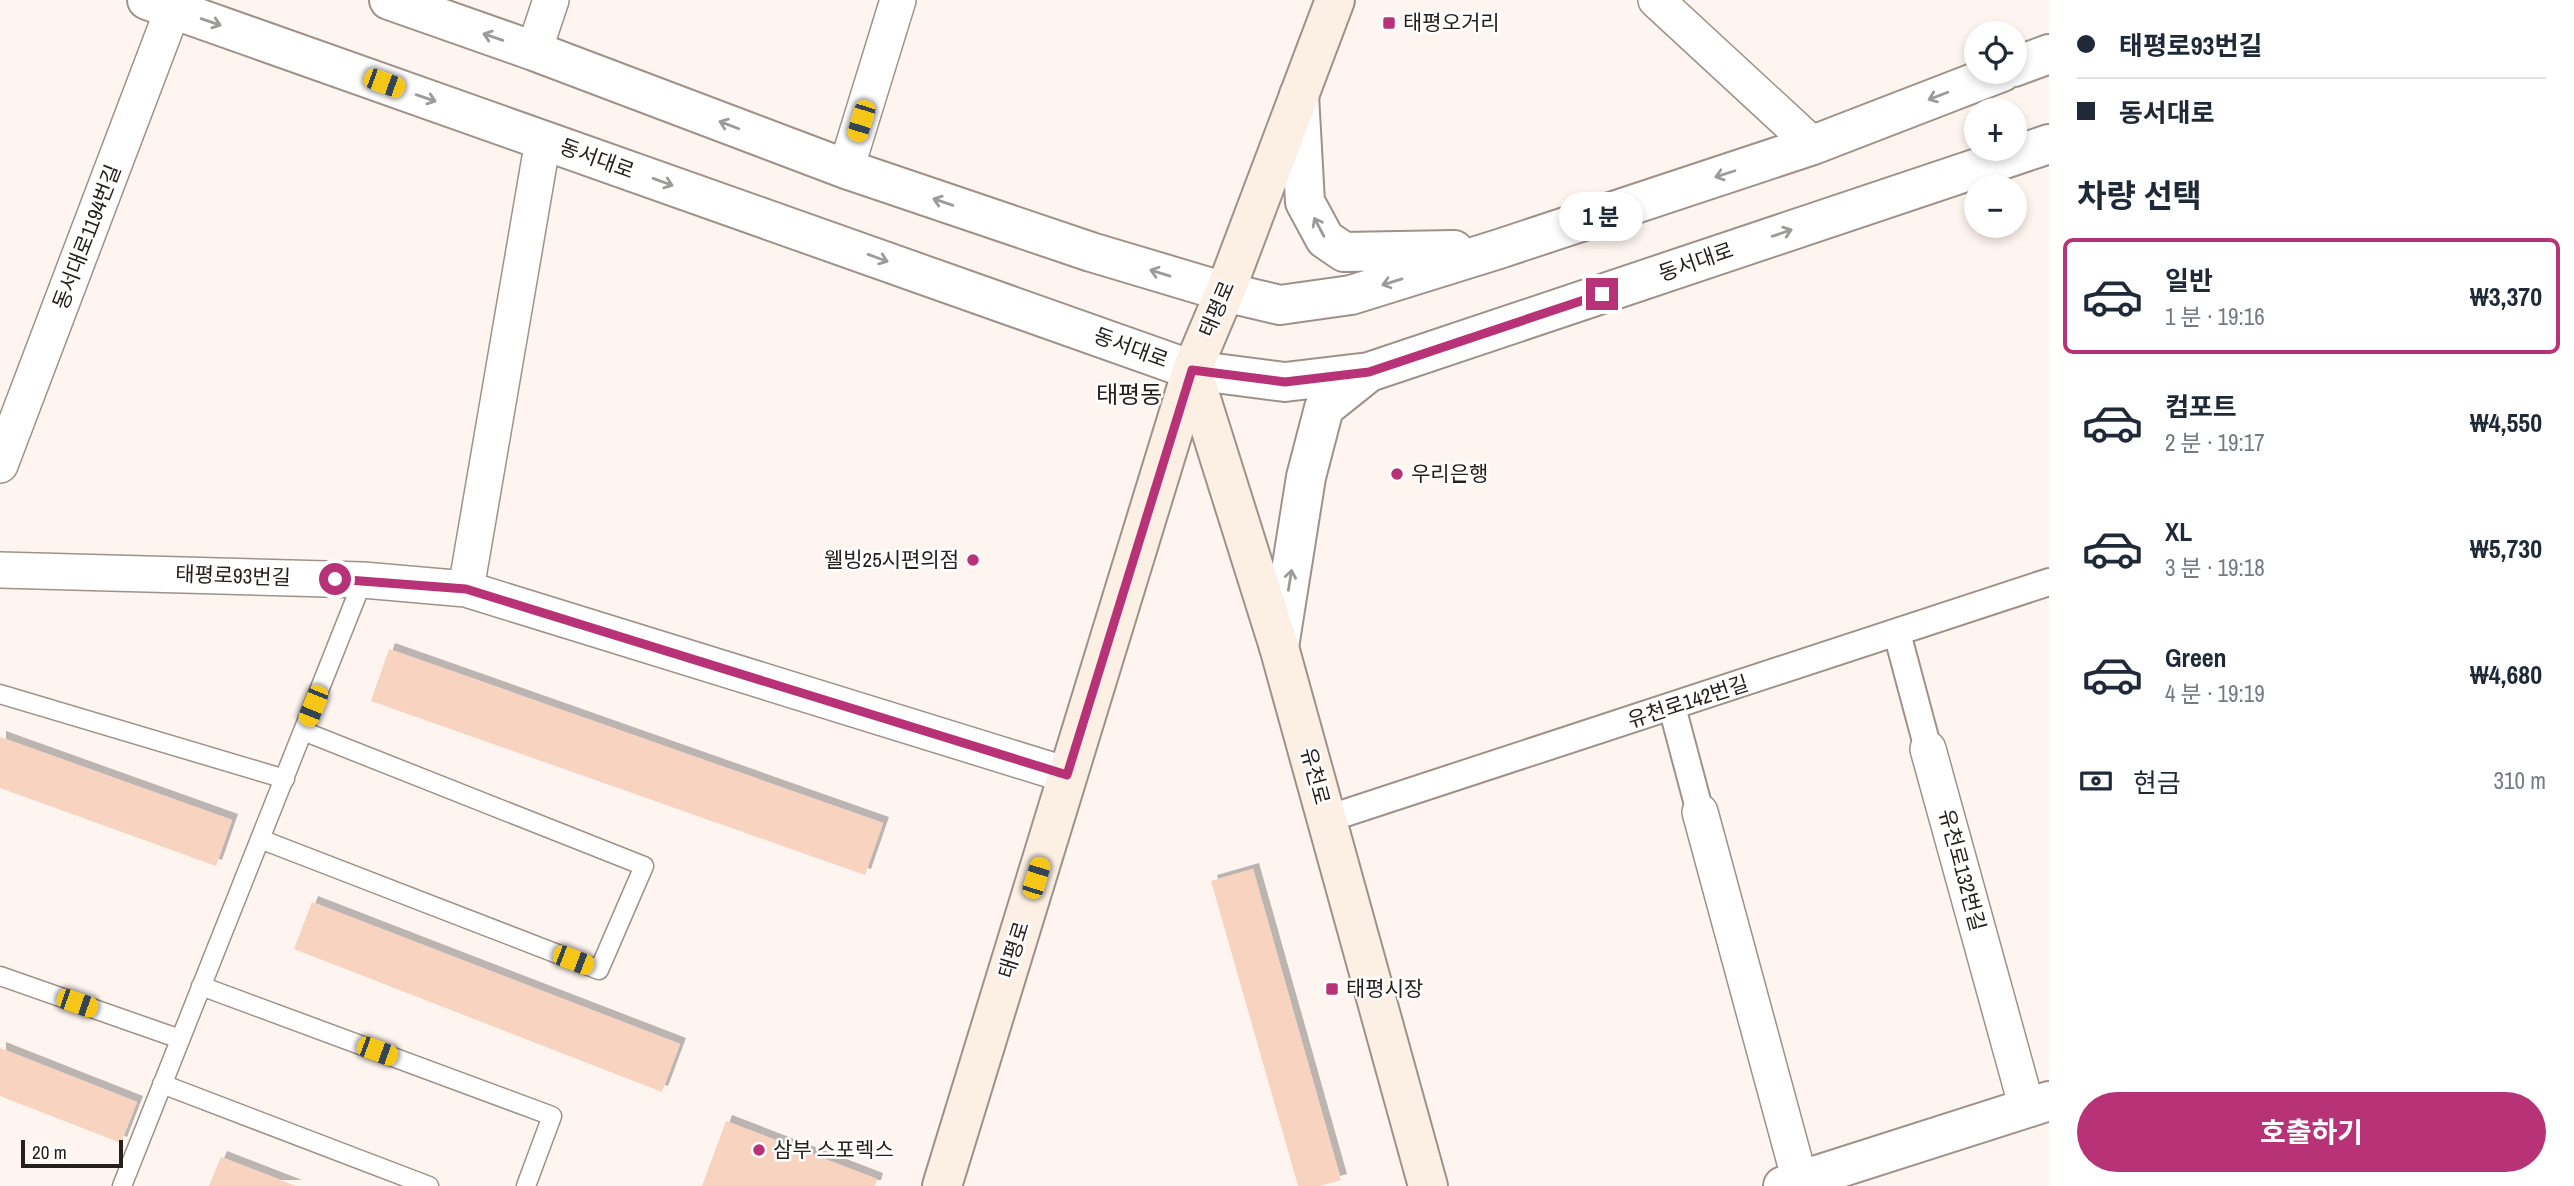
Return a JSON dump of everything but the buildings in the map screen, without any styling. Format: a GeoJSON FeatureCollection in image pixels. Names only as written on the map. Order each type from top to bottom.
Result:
{"type":"FeatureCollection","features":[{"type":"Feature","properties":{"kind":"main road","name":"태평로"},"geometry":{"type":"LineString","coordinates":[[942,1186],[1192,370],[1225,292],[1335,0]]}},
{"type":"Feature","properties":{"kind":"main road","name":"유천로"},"geometry":{"type":"LineString","coordinates":[[1192,370],[1279,647],[1428,1186]]}},
{"type":"Feature","properties":{"kind":"street"},"geometry":{"type":"LineString","coordinates":[[389,0],[534,51],[845,169],[1091,252],[1225,292],[1280,305],[1351,295],[1499,249],[1813,145],[1971,84]]}},
{"type":"Feature","properties":{"kind":"street"},"geometry":{"type":"LineString","coordinates":[[534,51],[551,0]]}},
{"type":"Feature","properties":{"kind":"street"},"geometry":{"type":"LineString","coordinates":[[845,169],[898,0]]}},
{"type":"Feature","properties":{"kind":"street"},"geometry":{"type":"LineString","coordinates":[[1656,0],[1813,145]]}},
{"type":"Feature","properties":{"kind":"street","name":"동서대로"},"geometry":{"type":"LineString","coordinates":[[160,4],[1192,370],[1285,382],[1369,372],[2049,144]]}},
{"type":"Feature","properties":{"kind":"street","name":"동서대로1194번길"},"geometry":{"type":"LineString","coordinates":[[0,465],[160,4]]}},
{"type":"Feature","properties":{"kind":"street"},"geometry":{"type":"LineString","coordinates":[[2027,62],[2049,54]]}},
{"type":"Feature","properties":{"kind":"street"},"geometry":{"type":"LineString","coordinates":[[1299,95],[1305,202],[1325,239],[1344,252],[1499,249]]}},
{"type":"Feature","properties":{"kind":"street","name":"동서대로"},"geometry":{"type":"LineString","coordinates":[[466,589],[543,140]]}},
{"type":"Feature","properties":{"kind":"street"},"geometry":{"type":"LineString","coordinates":[[1279,647],[1306,477],[1324,408],[1369,372]]}},
{"type":"Feature","properties":{"kind":"street","name":"태평로93번길"},"geometry":{"type":"LineString","coordinates":[[0,570],[363,580],[466,589],[1067,775]]}},
{"type":"Feature","properties":{"kind":"street","name":"유천로142번길"},"geometry":{"type":"LineString","coordinates":[[1327,819],[2049,582]]}},
{"type":"Feature","properties":{"kind":"street","name":"유천로132번길"},"geometry":{"type":"LineString","coordinates":[[1672,707],[1791,1183],[2038,1104],[1928,749],[1897,633]]}},
{"type":"Feature","properties":{"kind":"lane"},"geometry":{"type":"LineString","coordinates":[[122,1186],[363,580]]}},
{"type":"Feature","properties":{"kind":"lane"},"geometry":{"type":"LineString","coordinates":[[0,694],[285,779]]}},
{"type":"Feature","properties":{"kind":"lane"},"geometry":{"type":"LineString","coordinates":[[260,839],[599,970],[644,866],[303,731]]}},
{"type":"Feature","properties":{"kind":"lane"},"geometry":{"type":"LineString","coordinates":[[0,976],[180,1039]]}},
{"type":"Feature","properties":{"kind":"lane"},"geometry":{"type":"LineString","coordinates":[[201,986],[552,1116],[526,1186]]}},
{"type":"Feature","properties":{"kind":"lane"},"geometry":{"type":"LineString","coordinates":[[162,1084],[429,1186]]}},
{"type":"Feature","properties":{"kind":"place","name":"태평오거리"},"geometry":{"type":"Point","coordinates":[1389,23]}},
{"type":"Feature","properties":{"kind":"place","name":"우리은행"},"geometry":{"type":"Point","coordinates":[1397,474]}},
{"type":"Feature","properties":{"kind":"place","name":"웰빙25시편의점"},"geometry":{"type":"Point","coordinates":[973,560]}},
{"type":"Feature","properties":{"kind":"place","name":"태평시장"},"geometry":{"type":"Point","coordinates":[1332,989]}},
{"type":"Feature","properties":{"kind":"place","name":"삼부 스포렉스"},"geometry":{"type":"Point","coordinates":[759,1150]}},
{"type":"Feature","properties":{"kind":"district","name":"태평동"},"geometry":{"type":"Point","coordinates":[1129,395]}},
{"type":"Feature","properties":{"kind":"route"},"geometry":{"type":"LineString","coordinates":[[335,579],[466,589],[1067,775],[1192,370],[1285,382],[1369,372],[1602,294]]}}]}
